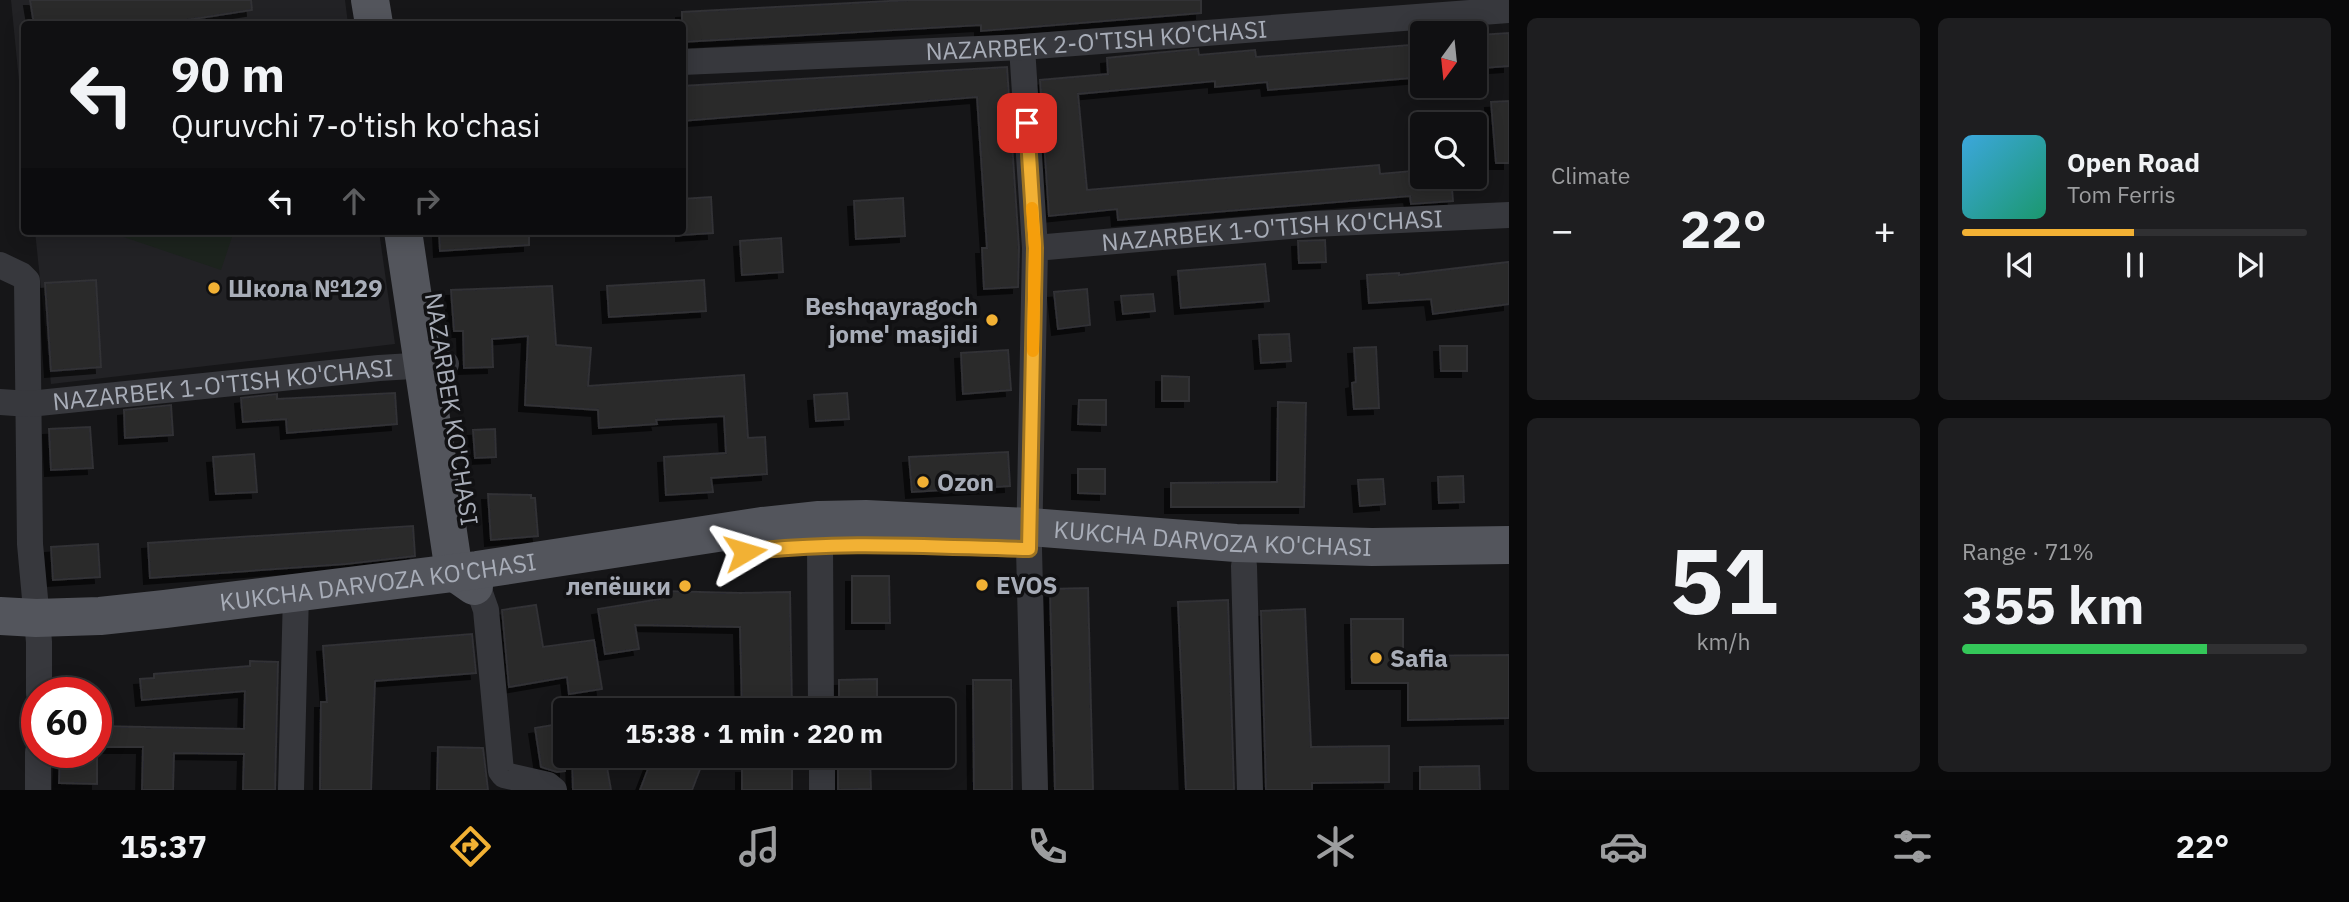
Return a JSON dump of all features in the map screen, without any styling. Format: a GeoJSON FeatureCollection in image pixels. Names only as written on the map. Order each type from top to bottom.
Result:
{"type":"FeatureCollection","features":[{"type":"Feature","properties":{"kind":"main road"},"geometry":{"type":"LineString","coordinates":[[370,0],[374,21]]}},
{"type":"Feature","properties":{"kind":"main road"},"geometry":{"type":"LineString","coordinates":[[391,0],[394,21]]}},
{"type":"Feature","properties":{"kind":"main road","name":"NAZARBEK KO'CHASI"},"geometry":{"type":"LineString","coordinates":[[404,235],[461,480],[470,577]]}},
{"type":"Feature","properties":{"kind":"main road","name":"NAZARBEK KO'CHASI"},"geometry":{"type":"LineString","coordinates":[[425,235],[434,365]]}},
{"type":"Feature","properties":{"kind":"main road","name":"KUKCHA DARVOZA KO'CHASI"},"geometry":{"type":"LineString","coordinates":[[0,640],[25,626],[113,614],[296,604],[762,526],[819,520],[866,519],[1244,566],[1509,569]]}},
{"type":"Feature","properties":{"kind":"main road","name":"KUKCHA DARVOZA KO'CHASI"},"geometry":{"type":"LineString","coordinates":[[470,577],[820,545],[1030,538],[1371,547],[1509,545]]}},
{"type":"Feature","properties":{"kind":"street","name":"NAZARBEK 2-O'TISH KO'CHASI"},"geometry":{"type":"LineString","coordinates":[[686,62],[1022,47],[1509,10]]}},
{"type":"Feature","properties":{"kind":"street"},"geometry":{"type":"LineString","coordinates":[[1022,47],[1035,248],[1030,538],[1035,790]]}},
{"type":"Feature","properties":{"kind":"street","name":"NAZARBEK 1-O'TISH KO'CHASI"},"geometry":{"type":"LineString","coordinates":[[1035,248],[1313,224],[1509,215]]}},
{"type":"Feature","properties":{"kind":"street"},"geometry":{"type":"LineString","coordinates":[[0,265],[21,275],[27,281],[30,544],[25,626],[35,677]]}},
{"type":"Feature","properties":{"kind":"street","name":"NAZARBEK 1-O'TISH KO'CHASI"},"geometry":{"type":"LineString","coordinates":[[0,402],[29,404],[379,368],[434,365]]}},
{"type":"Feature","properties":{"kind":"street"},"geometry":{"type":"LineString","coordinates":[[820,545],[821,698]]}},
{"type":"Feature","properties":{"kind":"street"},"geometry":{"type":"LineString","coordinates":[[1244,566],[1250,790]]}},
{"type":"Feature","properties":{"kind":"street"},"geometry":{"type":"LineString","coordinates":[[470,577],[486,610],[501,771],[505,775],[548,785],[554,790]]}},
{"type":"Feature","properties":{"kind":"street"},"geometry":{"type":"LineString","coordinates":[[291,790],[296,604]]}},
{"type":"Feature","properties":{"kind":"street"},"geometry":{"type":"LineString","coordinates":[[38,768],[38,790]]}},
{"type":"Feature","properties":{"kind":"street"},"geometry":{"type":"LineString","coordinates":[[822,768],[822,790]]}},
{"type":"Feature","properties":{"kind":"shaded area"},"geometry":{"type":"Polygon","coordinates":[[[11,0],[345,0],[348,21],[21,21],[21,102],[11,0]]]}},
{"type":"Feature","properties":{"kind":"shaded area","name":"Школа №129"},"geometry":{"type":"Polygon","coordinates":[[[35,235],[380,235],[395,344],[51,384],[35,235]]]}},
{"type":"Feature","properties":{"kind":"shaded area"},"geometry":{"type":"Polygon","coordinates":[[[118,235],[233,235],[221,270],[118,235]]]}},
{"type":"Feature","properties":{"kind":"building"},"geometry":{"type":"Polygon","coordinates":[[[30,0],[251,0],[252,10],[181,21],[34,21],[30,0]]]}},
{"type":"Feature","properties":{"kind":"building"},"geometry":{"type":"Polygon","coordinates":[[[908,0],[1201,0],[1201,13],[981,31],[981,25],[686,42],[686,21],[682,21],[682,12],[908,0]]]}},
{"type":"Feature","properties":{"kind":"building"},"geometry":{"type":"Polygon","coordinates":[[[1509,33],[1509,66],[1488,68],[1488,34],[1509,33]]]}},
{"type":"Feature","properties":{"kind":"building"},"geometry":{"type":"Polygon","coordinates":[[[1410,45],[1410,78],[1268,90],[1267,82],[1215,87],[1215,81],[1078,94],[1087,190],[1379,165],[1380,174],[1410,171],[1410,189],[1452,189],[1453,201],[1411,204],[1410,196],[1118,220],[1117,209],[1049,216],[1040,80],[1108,74],[1107,58],[1198,49],[1199,55],[1255,50],[1256,57],[1410,45]]]}},
{"type":"Feature","properties":{"kind":"building"},"geometry":{"type":"Polygon","coordinates":[[[1007,67],[1019,248],[1018,287],[984,289],[982,248],[987,248],[977,97],[686,121],[686,86],[1007,67]]]}},
{"type":"Feature","properties":{"kind":"building"},"geometry":{"type":"Polygon","coordinates":[[[1509,101],[1509,163],[1496,163],[1491,102],[1509,101]]]}},
{"type":"Feature","properties":{"kind":"building"},"geometry":{"type":"Polygon","coordinates":[[[711,197],[713,233],[686,235],[686,199],[711,197]]]}},
{"type":"Feature","properties":{"kind":"building"},"geometry":{"type":"Polygon","coordinates":[[[903,198],[905,236],[856,239],[854,201],[903,198]]]}},
{"type":"Feature","properties":{"kind":"building"},"geometry":{"type":"Polygon","coordinates":[[[439,235],[529,235],[529,245],[440,251],[439,235]]]}},
{"type":"Feature","properties":{"kind":"building"},"geometry":{"type":"Polygon","coordinates":[[[781,238],[783,272],[742,275],[740,241],[781,238]]]}},
{"type":"Feature","properties":{"kind":"building"},"geometry":{"type":"Polygon","coordinates":[[[1325,240],[1326,262],[1299,263],[1298,241],[1325,240]]]}},
{"type":"Feature","properties":{"kind":"building"},"geometry":{"type":"Polygon","coordinates":[[[1509,262],[1509,304],[1433,314],[1431,299],[1369,303],[1367,275],[1399,275],[1509,262]]]}},
{"type":"Feature","properties":{"kind":"building"},"geometry":{"type":"Polygon","coordinates":[[[1265,264],[1269,301],[1181,308],[1178,271],[1265,264]]]}},
{"type":"Feature","properties":{"kind":"building"},"geometry":{"type":"Polygon","coordinates":[[[96,280],[101,367],[51,371],[45,283],[96,280]]]}},
{"type":"Feature","properties":{"kind":"building"},"geometry":{"type":"Polygon","coordinates":[[[704,280],[706,311],[609,317],[607,286],[704,280]]]}},
{"type":"Feature","properties":{"kind":"building"},"geometry":{"type":"Polygon","coordinates":[[[552,286],[556,345],[591,348],[588,386],[744,375],[748,438],[765,437],[767,474],[711,478],[713,492],[666,495],[664,457],[726,453],[724,416],[656,420],[657,424],[599,428],[598,410],[525,405],[528,336],[492,339],[493,367],[464,368],[463,331],[454,331],[451,290],[552,286]]]}},
{"type":"Feature","properties":{"kind":"building"},"geometry":{"type":"Polygon","coordinates":[[[1087,289],[1090,325],[1058,329],[1054,292],[1087,289]]]}},
{"type":"Feature","properties":{"kind":"building"},"geometry":{"type":"Polygon","coordinates":[[[1153,294],[1155,311],[1123,314],[1121,296],[1153,294]]]}},
{"type":"Feature","properties":{"kind":"building"},"geometry":{"type":"Polygon","coordinates":[[[1289,334],[1291,361],[1261,363],[1259,335],[1289,334]]]}},
{"type":"Feature","properties":{"kind":"building"},"geometry":{"type":"Polygon","coordinates":[[[1440,346],[1467,346],[1467,371],[1441,371],[1440,346]]]}},
{"type":"Feature","properties":{"kind":"building"},"geometry":{"type":"Polygon","coordinates":[[[1376,347],[1379,408],[1354,409],[1354,348],[1376,347]]]}},
{"type":"Feature","properties":{"kind":"building"},"geometry":{"type":"Polygon","coordinates":[[[1008,350],[1011,390],[963,394],[961,353],[1008,350]]]}},
{"type":"Feature","properties":{"kind":"building"},"geometry":{"type":"Polygon","coordinates":[[[1162,376],[1189,377],[1189,401],[1162,401],[1162,376]]]}},
{"type":"Feature","properties":{"kind":"building"},"geometry":{"type":"Polygon","coordinates":[[[395,393],[397,424],[287,433],[286,419],[243,422],[241,398],[277,394],[277,399],[395,393]]]}},
{"type":"Feature","properties":{"kind":"building"},"geometry":{"type":"Polygon","coordinates":[[[847,393],[849,419],[816,421],[814,395],[847,393]]]}},
{"type":"Feature","properties":{"kind":"building"},"geometry":{"type":"Polygon","coordinates":[[[1079,400],[1106,400],[1106,425],[1078,424],[1079,400]]]}},
{"type":"Feature","properties":{"kind":"building"},"geometry":{"type":"Polygon","coordinates":[[[1278,402],[1306,403],[1304,507],[1171,507],[1171,483],[1277,482],[1278,402]]]}},
{"type":"Feature","properties":{"kind":"building"},"geometry":{"type":"Polygon","coordinates":[[[171,405],[173,435],[125,438],[124,410],[171,405]]]}},
{"type":"Feature","properties":{"kind":"building"},"geometry":{"type":"Polygon","coordinates":[[[90,427],[93,468],[51,470],[49,429],[90,427]]]}},
{"type":"Feature","properties":{"kind":"building"},"geometry":{"type":"Polygon","coordinates":[[[495,429],[496,457],[475,458],[473,430],[495,429]]]}},
{"type":"Feature","properties":{"kind":"building"},"geometry":{"type":"Polygon","coordinates":[[[1008,452],[1010,486],[912,492],[909,457],[1008,452]]]}},
{"type":"Feature","properties":{"kind":"building"},"geometry":{"type":"Polygon","coordinates":[[[254,454],[257,492],[216,494],[213,457],[254,454]]]}},
{"type":"Feature","properties":{"kind":"building"},"geometry":{"type":"Polygon","coordinates":[[[1078,469],[1105,469],[1105,494],[1078,493],[1078,469]]]}},
{"type":"Feature","properties":{"kind":"building"},"geometry":{"type":"Polygon","coordinates":[[[1463,476],[1464,502],[1439,503],[1438,477],[1463,476]]]}},
{"type":"Feature","properties":{"kind":"building"},"geometry":{"type":"Polygon","coordinates":[[[1383,479],[1385,504],[1360,506],[1358,480],[1383,479]]]}},
{"type":"Feature","properties":{"kind":"building"},"geometry":{"type":"Polygon","coordinates":[[[488,494],[531,495],[531,498],[535,498],[538,536],[491,540],[488,494]]]}},
{"type":"Feature","properties":{"kind":"building"},"geometry":{"type":"Polygon","coordinates":[[[413,526],[415,556],[346,564],[150,578],[148,543],[413,526]]]}},
{"type":"Feature","properties":{"kind":"building"},"geometry":{"type":"Polygon","coordinates":[[[98,544],[100,577],[53,580],[51,547],[98,544]]]}},
{"type":"Feature","properties":{"kind":"building"},"geometry":{"type":"Polygon","coordinates":[[[852,576],[889,576],[890,623],[852,623],[852,576]]]}},
{"type":"Feature","properties":{"kind":"building"},"geometry":{"type":"Polygon","coordinates":[[[1088,588],[1093,790],[1055,790],[1050,589],[1088,588]]]}},
{"type":"Feature","properties":{"kind":"building"},"geometry":{"type":"Polygon","coordinates":[[[660,591],[790,592],[792,698],[742,698],[740,627],[635,625],[639,649],[605,654],[598,609],[660,599],[660,591]]]}},
{"type":"Feature","properties":{"kind":"building"},"geometry":{"type":"Polygon","coordinates":[[[1228,600],[1234,790],[1186,790],[1178,602],[1228,600]]]}},
{"type":"Feature","properties":{"kind":"building"},"geometry":{"type":"Polygon","coordinates":[[[536,605],[543,647],[594,640],[602,689],[569,694],[567,677],[509,687],[502,610],[536,605]]]}},
{"type":"Feature","properties":{"kind":"building"},"geometry":{"type":"Polygon","coordinates":[[[1305,609],[1311,747],[1389,746],[1389,782],[1312,783],[1312,790],[1266,790],[1261,611],[1305,609]]]}},
{"type":"Feature","properties":{"kind":"building"},"geometry":{"type":"Polygon","coordinates":[[[1351,619],[1403,619],[1403,656],[1509,655],[1509,718],[1408,720],[1408,683],[1352,683],[1351,619]]]}},
{"type":"Feature","properties":{"kind":"building"},"geometry":{"type":"Polygon","coordinates":[[[472,634],[476,673],[375,681],[371,790],[320,790],[321,702],[327,702],[323,646],[472,634]]]}},
{"type":"Feature","properties":{"kind":"building"},"geometry":{"type":"Polygon","coordinates":[[[250,661],[278,662],[275,790],[243,790],[244,754],[174,753],[173,790],[142,790],[143,747],[112,747],[112,726],[244,729],[245,691],[142,700],[140,679],[154,678],[154,674],[250,666],[250,661]]]}},
{"type":"Feature","properties":{"kind":"building"},"geometry":{"type":"Polygon","coordinates":[[[877,679],[877,698],[839,698],[839,680],[877,679]]]}},
{"type":"Feature","properties":{"kind":"building"},"geometry":{"type":"Polygon","coordinates":[[[973,680],[1011,680],[1012,790],[974,790],[973,680]]]}},
{"type":"Feature","properties":{"kind":"building"},"geometry":{"type":"Polygon","coordinates":[[[553,725],[553,768],[565,768],[565,771],[557,772],[541,767],[535,728],[553,725]]]}},
{"type":"Feature","properties":{"kind":"building"},"geometry":{"type":"Polygon","coordinates":[[[438,747],[483,748],[488,790],[437,790],[438,747]]]}},
{"type":"Feature","properties":{"kind":"building"},"geometry":{"type":"Polygon","coordinates":[[[1479,766],[1480,790],[1420,790],[1420,767],[1479,766]]]}},
{"type":"Feature","properties":{"kind":"building"},"geometry":{"type":"Polygon","coordinates":[[[59,768],[97,768],[97,784],[59,783],[59,768]]]}},
{"type":"Feature","properties":{"kind":"building"},"geometry":{"type":"Polygon","coordinates":[[[572,768],[607,768],[611,790],[573,790],[572,768]]]}},
{"type":"Feature","properties":{"kind":"building"},"geometry":{"type":"Polygon","coordinates":[[[648,768],[700,768],[692,790],[640,790],[648,768]]]}},
{"type":"Feature","properties":{"kind":"building"},"geometry":{"type":"Polygon","coordinates":[[[742,768],[792,768],[792,790],[742,790],[742,768]]]}},
{"type":"Feature","properties":{"kind":"building"},"geometry":{"type":"Polygon","coordinates":[[[838,768],[870,768],[871,789],[838,790],[838,768]]]}},
{"type":"Feature","properties":{"kind":"slow traffic"},"geometry":{"type":"LineString","coordinates":[[1032,208],[1035,248],[1033,351]]}},
{"type":"Feature","properties":{"kind":"place","name":"Школа №129"},"geometry":{"type":"Point","coordinates":[214,288]}},
{"type":"Feature","properties":{"kind":"place","name":"Beshqayragoch jome' masjidi"},"geometry":{"type":"Point","coordinates":[992,320]}},
{"type":"Feature","properties":{"kind":"place","name":"Ozon"},"geometry":{"type":"Point","coordinates":[923,482]}},
{"type":"Feature","properties":{"kind":"place","name":"EVOS"},"geometry":{"type":"Point","coordinates":[982,585]}},
{"type":"Feature","properties":{"kind":"place","name":"лепёшки"},"geometry":{"type":"Point","coordinates":[685,586]}},
{"type":"Feature","properties":{"kind":"place","name":"Safia"},"geometry":{"type":"Point","coordinates":[1376,658]}},
{"type":"Feature","properties":{"kind":"route"},"geometry":{"type":"LineString","coordinates":[[745,552],[861,544],[1029,549],[1035,248],[1027,123]]}}]}
